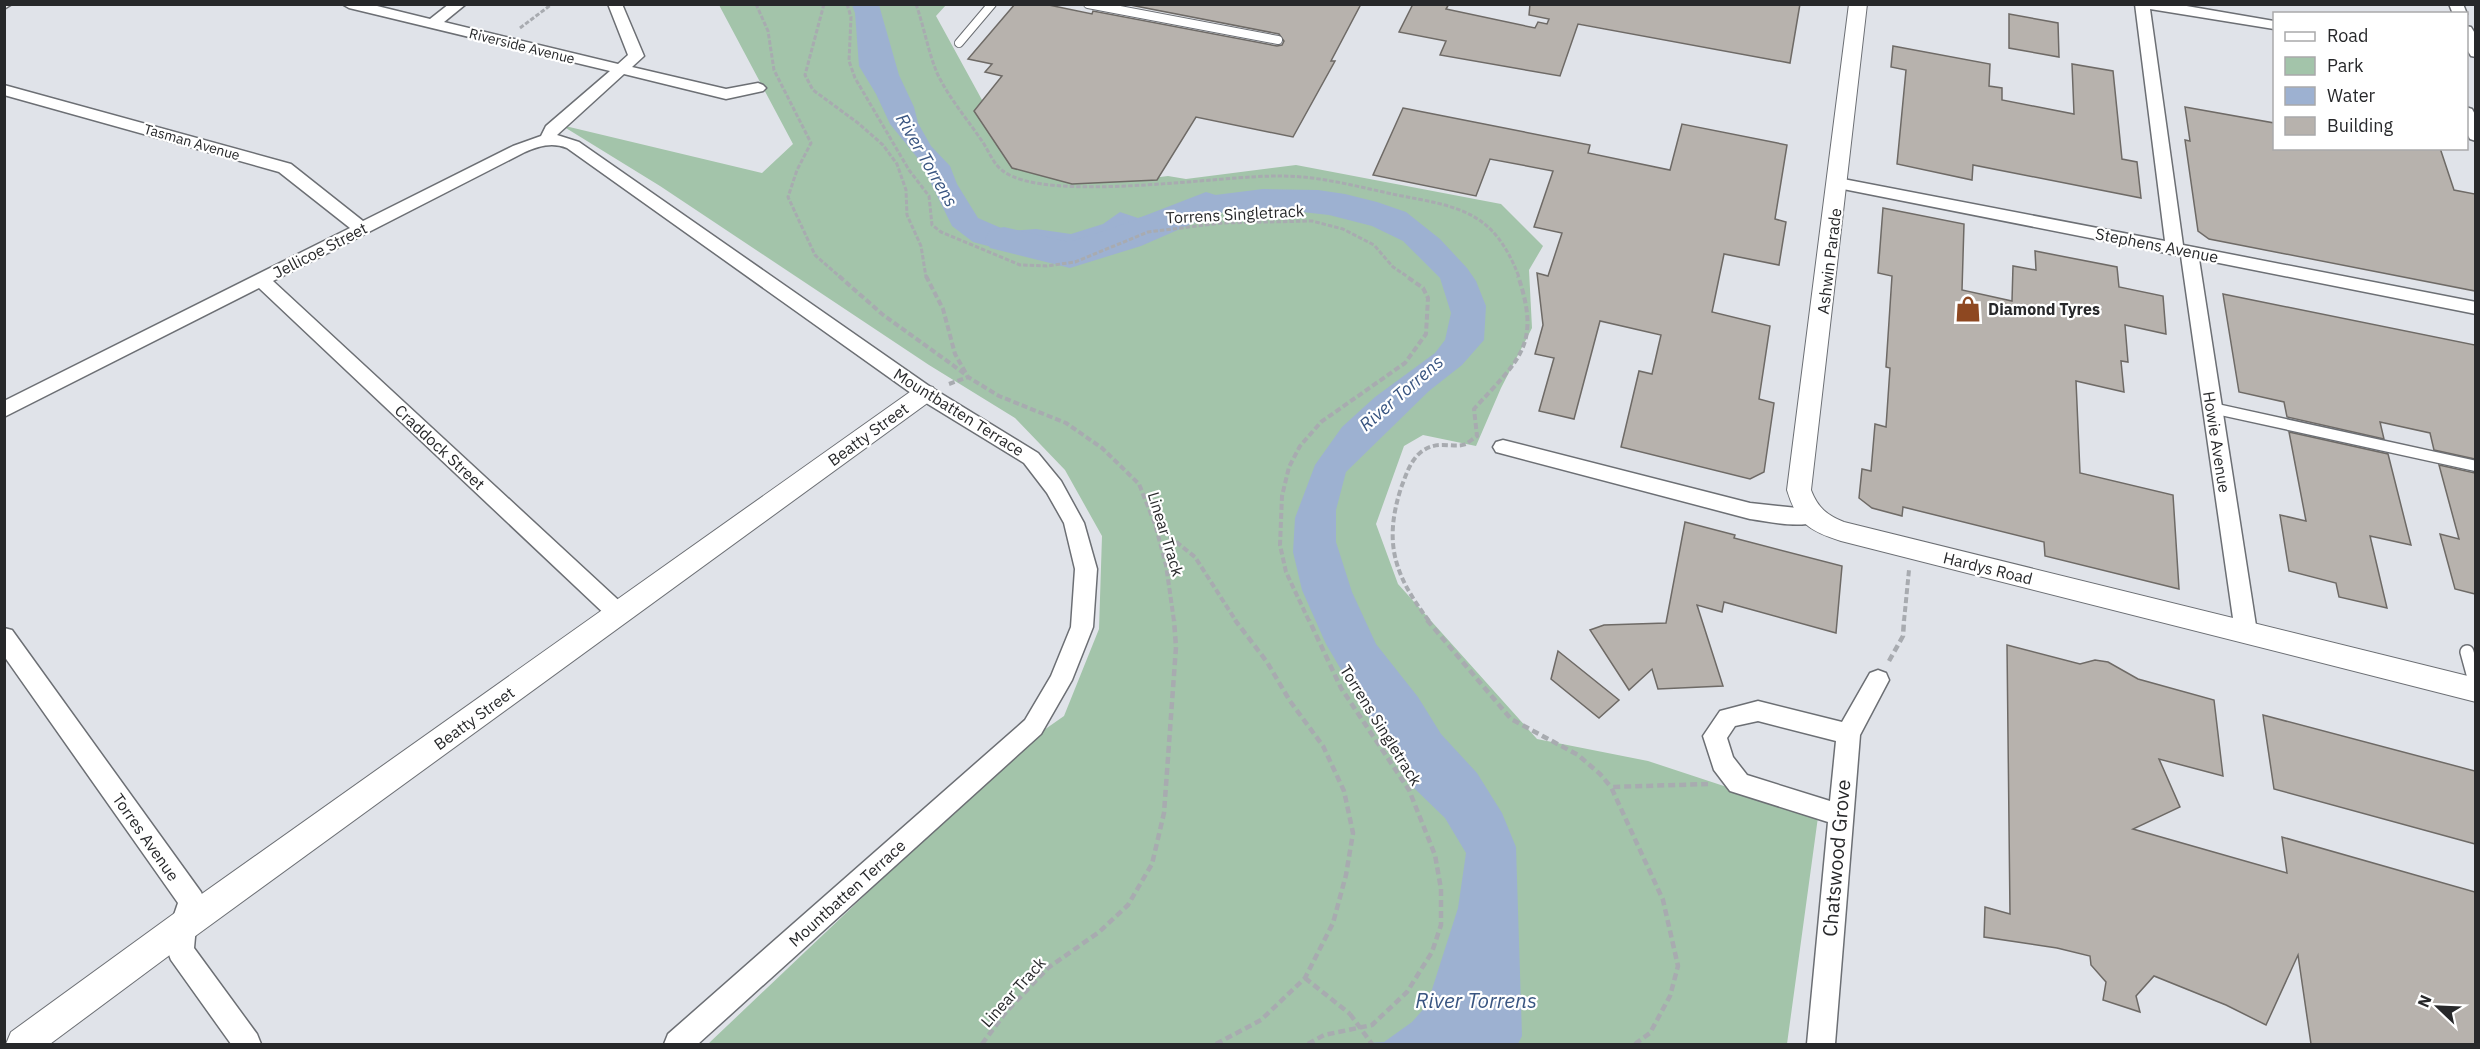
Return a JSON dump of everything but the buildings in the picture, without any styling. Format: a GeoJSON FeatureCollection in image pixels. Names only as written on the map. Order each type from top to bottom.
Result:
{"type":"FeatureCollection","features":[{"type":"Feature","properties":{"kind":"street","name":"Riverside Avenue"},"geometry":{"type":"LineString","coordinates":[[349,4],[726,94],[758,88]]}},
{"type":"Feature","properties":{"kind":"street"},"geometry":{"type":"LineString","coordinates":[[432,24],[459,4]]}},
{"type":"Feature","properties":{"kind":"street"},"geometry":{"type":"LineString","coordinates":[[547,140],[552,129],[636,56],[615,4]]}},
{"type":"Feature","properties":{"kind":"street","name":"Ashwin Parade"},"geometry":{"type":"LineString","coordinates":[[1810,516],[1799,490],[1858,4]]}},
{"type":"Feature","properties":{"kind":"street"},"geometry":{"type":"LineString","coordinates":[[2144,4],[2273,25]]}},
{"type":"Feature","properties":{"kind":"street","name":"Howie Avenue"},"geometry":{"type":"LineString","coordinates":[[2144,4],[2182,250],[2212,408],[2246,632]]}},
{"type":"Feature","properties":{"kind":"street"},"geometry":{"type":"LineString","coordinates":[[2468,35],[2475,52]]}},
{"type":"Feature","properties":{"kind":"street","name":"Tasman Avenue"},"geometry":{"type":"LineString","coordinates":[[4,90],[285,168],[361,228]]}},
{"type":"Feature","properties":{"kind":"street"},"geometry":{"type":"LineString","coordinates":[[2468,117],[2475,136]]}},
{"type":"Feature","properties":{"kind":"street","name":"Jellicoe Street"},"geometry":{"type":"LineString","coordinates":[[4,410],[519,149],[547,140]]}},
{"type":"Feature","properties":{"kind":"street","name":"Mountbatten Terrace"},"geometry":{"type":"LineString","coordinates":[[547,140],[566,141],[573,145],[925,393],[1031,458],[1054,488],[1074,523],[1086,569],[1082,627],[1061,680],[1033,727],[678,1044]]}},
{"type":"Feature","properties":{"kind":"street","name":"Stephens Avenue"},"geometry":{"type":"LineString","coordinates":[[1838,183],[2475,308]]}},
{"type":"Feature","properties":{"kind":"street","name":"Craddock Street"},"geometry":{"type":"LineString","coordinates":[[261,280],[620,614]]}},
{"type":"Feature","properties":{"kind":"street","name":"Beatty Street"},"geometry":{"type":"LineString","coordinates":[[23,1044],[183,926],[925,393]]}},
{"type":"Feature","properties":{"kind":"street","name":"Hardys Road"},"geometry":{"type":"LineString","coordinates":[[1503,447],[1750,511],[1784,516],[1810,516],[1824,525],[1841,531],[2475,690]]}},
{"type":"Feature","properties":{"kind":"street","name":"Torres Avenue"},"geometry":{"type":"LineString","coordinates":[[4,637],[192,901],[183,926],[180,951],[247,1044]]}},
{"type":"Feature","properties":{"kind":"street","name":"Chatswood Grove"},"geometry":{"type":"LineString","coordinates":[[1821,1044],[1848,734],[1878,680]]}},
{"type":"Feature","properties":{"kind":"street"},"geometry":{"type":"LineString","coordinates":[[1840,815],[1739,783],[1722,762],[1715,736],[1728,718],[1758,711],[1848,734]]}},
{"type":"Feature","properties":{"kind":"lane"},"geometry":{"type":"LineString","coordinates":[[958,42],[992,4]]}},
{"type":"Feature","properties":{"kind":"lane"},"geometry":{"type":"LineString","coordinates":[[1088,4],[1278,40]]}},
{"type":"Feature","properties":{"kind":"lane"},"geometry":{"type":"LineString","coordinates":[[2212,408],[2475,466]]}},
{"type":"Feature","properties":{"kind":"lane"},"geometry":{"type":"LineString","coordinates":[[2414,452],[2416,464]]}},
{"type":"Feature","properties":{"kind":"lane"},"geometry":{"type":"LineString","coordinates":[[2467,652],[2475,685]]}},
{"type":"Feature","properties":{"kind":"path"},"geometry":{"type":"LineString","coordinates":[[502,41],[552,4]]}},
{"type":"Feature","properties":{"kind":"path"},"geometry":{"type":"LineString","coordinates":[[756,4],[768,31],[774,70],[812,143],[797,170],[788,197],[815,255],[882,314],[968,376]]}},
{"type":"Feature","properties":{"kind":"path","name":"Linear Track"},"geometry":{"type":"LineString","coordinates":[[824,4],[824,14],[809,56],[805,75],[813,90],[874,137],[897,164],[906,190],[907,215],[921,246],[927,280],[943,309],[955,354],[968,376],[999,396],[1066,423],[1102,448],[1139,484],[1155,524],[1166,565],[1176,647],[1164,813],[1152,864],[1128,905],[1099,932],[1048,968],[1006,1012],[982,1044]]}},
{"type":"Feature","properties":{"kind":"path","name":"Torrens Singletrack"},"geometry":{"type":"LineString","coordinates":[[847,4],[851,17],[849,61],[855,78],[909,170],[929,196],[932,225],[941,232],[1020,265],[1047,266],[1074,262],[1148,232],[1222,223],[1312,221],[1343,229],[1374,245],[1393,267],[1423,288],[1428,298],[1426,334],[1405,363],[1321,422],[1300,446],[1289,467],[1282,496],[1280,545],[1286,572],[1341,688],[1409,790],[1435,855],[1442,889],[1441,925],[1432,952],[1407,992],[1372,1025],[1324,1035],[1308,1044]]}},
{"type":"Feature","properties":{"kind":"path"},"geometry":{"type":"LineString","coordinates":[[916,4],[937,72],[1003,171],[1022,180],[1053,185],[1092,186],[1282,176],[1336,183],[1449,205],[1478,216],[1499,235],[1513,261],[1524,292],[1528,323],[1524,346],[1516,363],[1474,409],[1477,436],[1464,445],[1445,443],[1424,448],[1408,470],[1393,514],[1393,555],[1406,589],[1431,623],[1512,720],[1540,738],[1573,750],[1602,774],[1611,787],[1663,900],[1678,966],[1670,996],[1650,1033],[1635,1044]]}},
{"type":"Feature","properties":{"kind":"path"},"geometry":{"type":"LineString","coordinates":[[1155,524],[1195,557],[1237,623],[1267,662],[1290,701],[1323,746],[1344,791],[1353,833],[1346,875],[1333,923],[1305,978],[1262,1020],[1216,1044]]}},
{"type":"Feature","properties":{"kind":"path"},"geometry":{"type":"LineString","coordinates":[[1878,680],[1903,636],[1911,548]]}},
{"type":"Feature","properties":{"kind":"path"},"geometry":{"type":"LineString","coordinates":[[1611,787],[1739,783]]}},
{"type":"Feature","properties":{"kind":"path"},"geometry":{"type":"LineString","coordinates":[[1305,978],[1350,1014],[1372,1044]]}},
{"type":"Feature","properties":{"kind":"green space"},"geometry":{"type":"Polygon","coordinates":[[[719,5],[946,5],[936,16],[1016,162],[1120,182],[1168,176],[1186,179],[1296,165],[1501,204],[1543,246],[1529,270],[1532,328],[1501,388],[1476,446],[1423,435],[1404,446],[1376,524],[1398,584],[1537,739],[1648,761],[1818,817],[1787,1044],[708,1044],[1024,744],[1064,716],[1099,629],[1102,536],[1065,470],[1015,418],[929,365],[660,186],[561,125],[762,173],[793,144],[719,5]]]}},
{"type":"Feature","properties":{"kind":"water","name":"River Torrens"},"geometry":{"type":"Polygon","coordinates":[[[852,5],[879,5],[899,75],[914,107],[918,123],[931,146],[950,166],[957,184],[978,218],[1008,231],[1036,229],[1071,234],[1103,224],[1120,212],[1138,218],[1215,195],[1263,189],[1318,190],[1377,202],[1406,212],[1440,239],[1476,281],[1486,306],[1484,340],[1462,365],[1429,391],[1346,472],[1336,510],[1336,542],[1352,592],[1376,644],[1418,697],[1441,734],[1477,773],[1502,813],[1516,847],[1522,1036],[1518,1044],[1350,1044],[1384,1042],[1412,1022],[1427,1005],[1458,908],[1466,853],[1445,818],[1414,788],[1377,731],[1326,644],[1302,590],[1293,552],[1295,518],[1315,465],[1342,427],[1375,397],[1435,353],[1445,340],[1451,313],[1440,278],[1403,241],[1372,226],[1329,215],[1302,212],[1225,212],[1133,231],[1058,256],[1033,258],[973,242],[952,226],[920,161],[890,124],[859,66],[855,13],[852,5]]]}},
{"type":"Feature","properties":{"kind":"waterway","name":"River Torrens"},"geometry":{"type":"LineString","coordinates":[[1004,239],[1070,255],[1127,237],[1206,204]]}},
{"type":"Feature","properties":{"kind":"place","name":"Diamond Tyres"},"geometry":{"type":"Point","coordinates":[1968,309]}}]}
